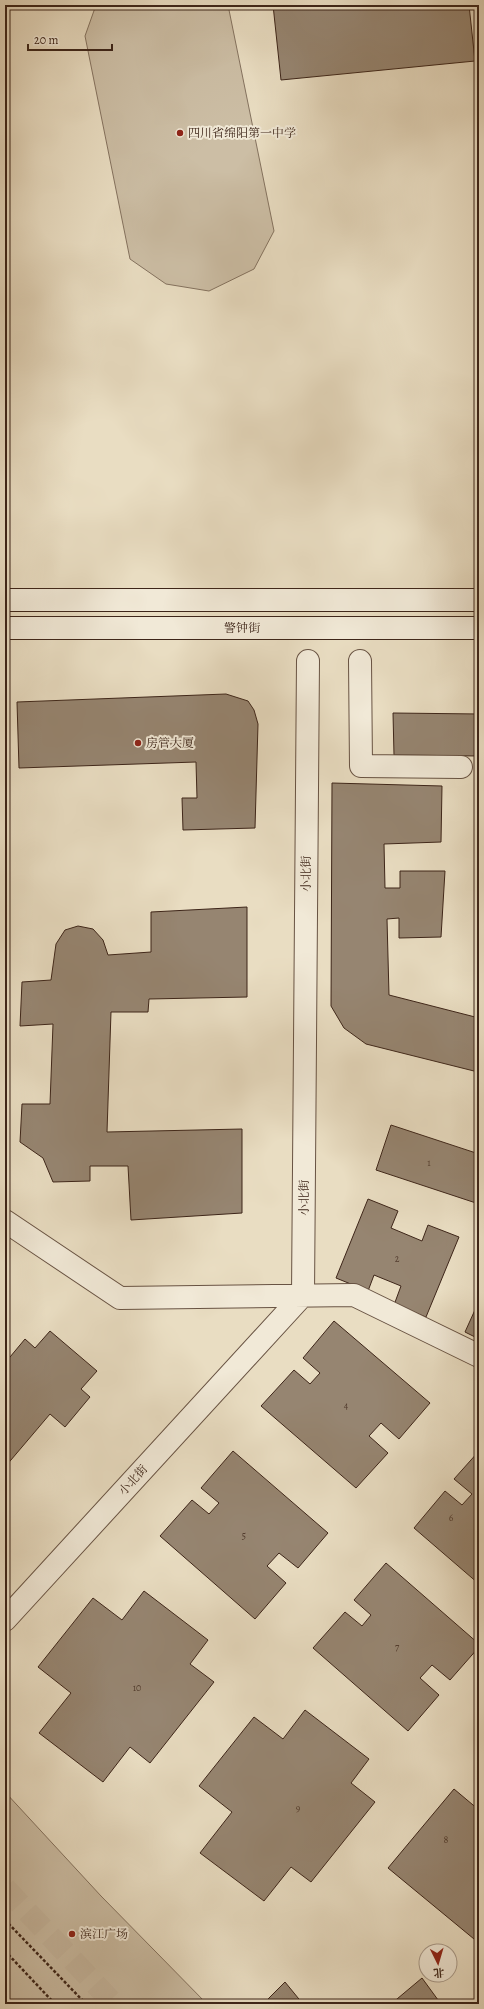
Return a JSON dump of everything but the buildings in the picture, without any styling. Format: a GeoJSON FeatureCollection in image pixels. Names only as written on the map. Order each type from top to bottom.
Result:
{"type":"FeatureCollection","features":[{"type":"Feature","properties":{"kind":"street"},"geometry":{"type":"LineString","coordinates":[[5,600],[479,600]]}},
{"type":"Feature","properties":{"kind":"street","name":"警钟街"},"geometry":{"type":"LineString","coordinates":[[5,628],[479,628]]}},
{"type":"Feature","properties":{"kind":"street","name":"小北街"},"geometry":{"type":"LineString","coordinates":[[5,1620],[303,1295],[308,661]]}},
{"type":"Feature","properties":{"kind":"street"},"geometry":{"type":"LineString","coordinates":[[360,661],[361,766],[461,767]]}},
{"type":"Feature","properties":{"kind":"street"},"geometry":{"type":"LineString","coordinates":[[5,1221],[120,1298],[354,1295],[479,1356]]}},
{"type":"Feature","properties":{"kind":"path"},"geometry":{"type":"LineString","coordinates":[[5,1920],[86,2004]]}},
{"type":"Feature","properties":{"kind":"path"},"geometry":{"type":"LineString","coordinates":[[5,1951],[55,2004]]}},
{"type":"Feature","properties":{"kind":"shaded area","name":"四川省绵阳第一中学"},"geometry":{"type":"Polygon","coordinates":[[[96,5],[226,5],[229,10],[274,231],[254,269],[209,291],[166,284],[130,259],[85,36],[96,5]]]}},
{"type":"Feature","properties":{"kind":"shaded area","name":"滨江广场"},"geometry":{"type":"Polygon","coordinates":[[[5,1792],[101,1896],[207,2004],[5,2004],[5,1792]]]}},
{"type":"Feature","properties":{"kind":"tunnel"},"geometry":{"type":"LineString","coordinates":[[5,1888],[114,2004]]}},
{"type":"Feature","properties":{"kind":"place","name":"四川省绵阳第一中学"},"geometry":{"type":"Point","coordinates":[180,133]}},
{"type":"Feature","properties":{"kind":"place","name":"房管大厦"},"geometry":{"type":"Point","coordinates":[138,743]}},
{"type":"Feature","properties":{"kind":"place","name":"滨江广场"},"geometry":{"type":"Point","coordinates":[72,1934]}}]}
